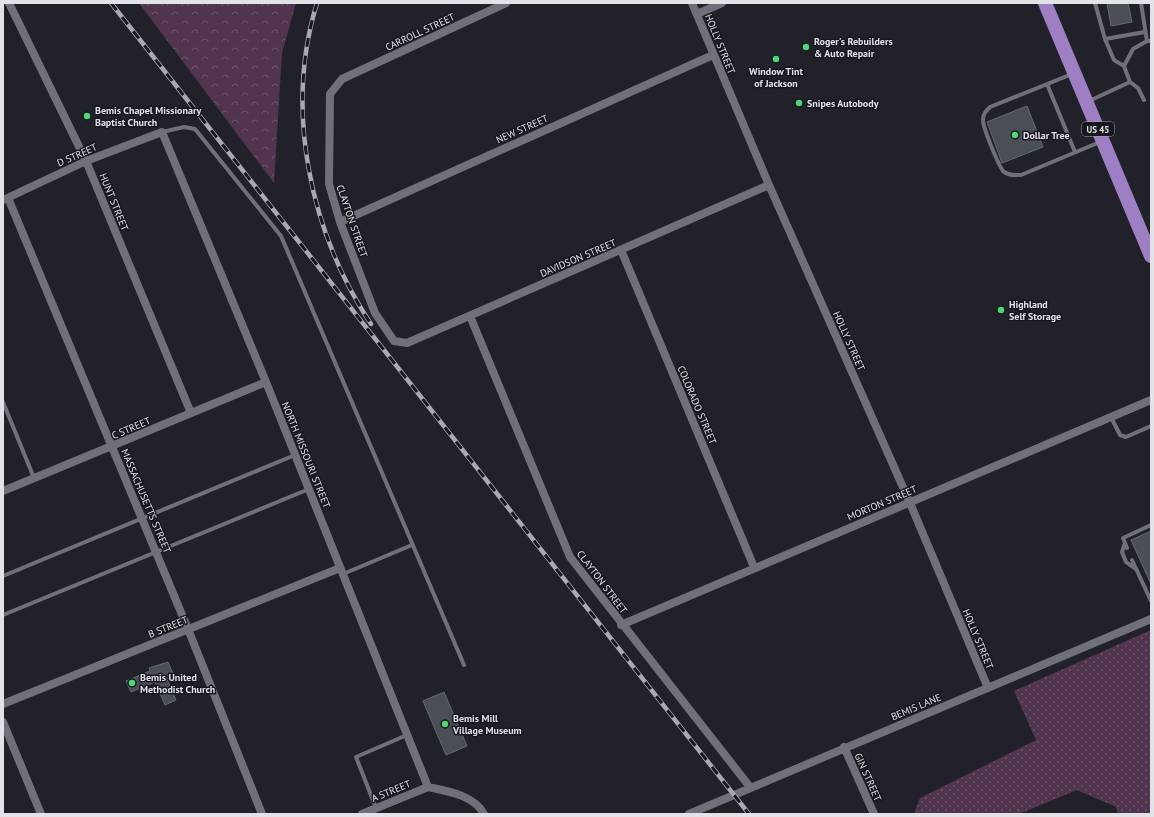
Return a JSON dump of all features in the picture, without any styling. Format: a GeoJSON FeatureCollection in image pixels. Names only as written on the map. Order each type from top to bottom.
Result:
{"type":"FeatureCollection","features":[{"type":"Feature","properties":{"kind":"highway","name":"US 45"},"geometry":{"type":"LineString","coordinates":[[1045,3],[1086,102],[1148,239],[1151,256]]}},
{"type":"Feature","properties":{"kind":"street","name":"HUNT STREET"},"geometry":{"type":"LineString","coordinates":[[9,3],[86,161],[191,413]]}},
{"type":"Feature","properties":{"kind":"street","name":"CARROLL STREET"},"geometry":{"type":"LineString","coordinates":[[342,79],[506,3]]}},
{"type":"Feature","properties":{"kind":"street","name":"HOLLY STREET"},"geometry":{"type":"LineString","coordinates":[[692,3],[769,185],[910,503],[988,688]]}},
{"type":"Feature","properties":{"kind":"street"},"geometry":{"type":"LineString","coordinates":[[697,14],[722,3]]}},
{"type":"Feature","properties":{"kind":"street","name":"NEW STREET"},"geometry":{"type":"LineString","coordinates":[[340,222],[713,55]]}},
{"type":"Feature","properties":{"kind":"street","name":"CLAYTON STREET"},"geometry":{"type":"LineString","coordinates":[[342,79],[330,94],[329,184],[340,222],[375,313],[394,341]]}},
{"type":"Feature","properties":{"kind":"street","name":"D STREET"},"geometry":{"type":"LineString","coordinates":[[6,199],[86,161],[162,132]]}},
{"type":"Feature","properties":{"kind":"street","name":"NORTH MISSOURI STREET"},"geometry":{"type":"LineString","coordinates":[[162,132],[266,382],[428,787]]}},
{"type":"Feature","properties":{"kind":"street","name":"DAVIDSON STREET"},"geometry":{"type":"LineString","coordinates":[[394,341],[407,343],[769,185]]}},
{"type":"Feature","properties":{"kind":"street","name":"MASSACHUSETTS STREET"},"geometry":{"type":"LineString","coordinates":[[6,199],[112,446],[188,629],[262,814]]}},
{"type":"Feature","properties":{"kind":"street","name":"COLORADO STREET"},"geometry":{"type":"LineString","coordinates":[[621,250],[754,567]]}},
{"type":"Feature","properties":{"kind":"street","name":"CLAYTON STREET"},"geometry":{"type":"LineString","coordinates":[[470,316],[570,557],[750,787]]}},
{"type":"Feature","properties":{"kind":"street","name":"C STREET"},"geometry":{"type":"LineString","coordinates":[[3,491],[266,382]]}},
{"type":"Feature","properties":{"kind":"street","name":"MORTON STREET"},"geometry":{"type":"LineString","coordinates":[[622,625],[754,567],[910,503],[1151,400]]}},
{"type":"Feature","properties":{"kind":"street","name":"B STREET"},"geometry":{"type":"LineString","coordinates":[[3,704],[188,629],[341,571]]}},
{"type":"Feature","properties":{"kind":"street","name":"BEMIS LANE"},"geometry":{"type":"LineString","coordinates":[[689,814],[844,747],[1151,619]]}},
{"type":"Feature","properties":{"kind":"street"},"geometry":{"type":"LineString","coordinates":[[3,722],[41,814]]}},
{"type":"Feature","properties":{"kind":"street","name":"GIN STREET"},"geometry":{"type":"LineString","coordinates":[[844,747],[874,814]]}},
{"type":"Feature","properties":{"kind":"street"},"geometry":{"type":"LineString","coordinates":[[428,787],[460,794],[481,809],[484,814]]}},
{"type":"Feature","properties":{"kind":"street","name":"A STREET"},"geometry":{"type":"LineString","coordinates":[[362,814],[428,787]]}},
{"type":"Feature","properties":{"kind":"lane"},"geometry":{"type":"LineString","coordinates":[[1095,3],[1105,39],[1114,60],[1124,66],[1130,82],[1138,88],[1144,100]]}},
{"type":"Feature","properties":{"kind":"lane"},"geometry":{"type":"LineString","coordinates":[[1124,66],[1133,49],[1149,41],[1145,32],[1141,3]]}},
{"type":"Feature","properties":{"kind":"lane"},"geometry":{"type":"LineString","coordinates":[[1105,39],[1145,32]]}},
{"type":"Feature","properties":{"kind":"lane"},"geometry":{"type":"LineString","coordinates":[[1074,73],[990,107],[985,112],[983,119],[984,128],[1004,171],[1012,175],[1021,175],[1103,140]]}},
{"type":"Feature","properties":{"kind":"lane"},"geometry":{"type":"LineString","coordinates":[[1086,102],[1130,82]]}},
{"type":"Feature","properties":{"kind":"lane"},"geometry":{"type":"LineString","coordinates":[[1047,84],[1075,152]]}},
{"type":"Feature","properties":{"kind":"lane"},"geometry":{"type":"LineString","coordinates":[[162,132],[184,126],[195,129],[281,236],[464,666]]}},
{"type":"Feature","properties":{"kind":"lane"},"geometry":{"type":"LineString","coordinates":[[3,402],[34,478]]}},
{"type":"Feature","properties":{"kind":"lane"},"geometry":{"type":"LineString","coordinates":[[1111,417],[1120,435],[1126,437],[1151,426]]}},
{"type":"Feature","properties":{"kind":"lane"},"geometry":{"type":"LineString","coordinates":[[3,576],[295,455]]}},
{"type":"Feature","properties":{"kind":"lane"},"geometry":{"type":"LineString","coordinates":[[3,615],[309,489]]}},
{"type":"Feature","properties":{"kind":"lane"},"geometry":{"type":"LineString","coordinates":[[1127,548],[1123,538],[1151,525]]}},
{"type":"Feature","properties":{"kind":"lane"},"geometry":{"type":"LineString","coordinates":[[1125,543],[1122,552],[1126,562],[1137,570]]}},
{"type":"Feature","properties":{"kind":"lane"},"geometry":{"type":"LineString","coordinates":[[341,571],[412,545]]}},
{"type":"Feature","properties":{"kind":"lane"},"geometry":{"type":"LineString","coordinates":[[1132,560],[1151,601]]}},
{"type":"Feature","properties":{"kind":"lane"},"geometry":{"type":"LineString","coordinates":[[1146,591],[1151,588]]}},
{"type":"Feature","properties":{"kind":"lane"},"geometry":{"type":"LineString","coordinates":[[376,808],[356,757],[407,735]]}},
{"type":"Feature","properties":{"kind":"green space"},"geometry":{"type":"Polygon","coordinates":[[[139,3],[296,3],[282,53],[274,183],[139,3]]]}},
{"type":"Feature","properties":{"kind":"green space"},"geometry":{"type":"Polygon","coordinates":[[[1151,630],[1151,814],[1118,814],[1116,807],[1077,790],[1019,814],[914,814],[920,798],[1036,740],[1014,691],[1151,630]]]}},
{"type":"Feature","properties":{"kind":"building"},"geometry":{"type":"Polygon","coordinates":[[[1107,3],[1128,3],[1132,22],[1111,26],[1107,3]]]}},
{"type":"Feature","properties":{"kind":"building","name":"Dollar Tree"},"geometry":{"type":"Polygon","coordinates":[[[1027,106],[1043,147],[1002,163],[987,122],[1027,106]]]}},
{"type":"Feature","properties":{"kind":"building"},"geometry":{"type":"Polygon","coordinates":[[[1151,531],[1151,584],[1131,540],[1151,531]]]}},
{"type":"Feature","properties":{"kind":"building"},"geometry":{"type":"Polygon","coordinates":[[[168,662],[174,676],[167,679],[176,700],[165,705],[155,682],[131,692],[126,681],[150,671],[149,668],[168,662]]]}},
{"type":"Feature","properties":{"kind":"building","name":"Bemis Mill Village Museum"},"geometry":{"type":"Polygon","coordinates":[[[444,692],[467,746],[446,755],[423,701],[444,692]]]}},
{"type":"Feature","properties":{"kind":"railway"},"geometry":{"type":"LineString","coordinates":[[111,3],[749,814]]}},
{"type":"Feature","properties":{"kind":"railway"},"geometry":{"type":"LineString","coordinates":[[317,3],[307,44],[303,85],[304,127],[309,169],[318,210],[332,250],[350,288],[371,324]]}},
{"type":"Feature","properties":{"kind":"place","name":"Roger's Rebuilders & Auto Repair"},"geometry":{"type":"Point","coordinates":[806,47]}},
{"type":"Feature","properties":{"kind":"place","name":"Window Tint of Jackson"},"geometry":{"type":"Point","coordinates":[776,59]}},
{"type":"Feature","properties":{"kind":"place","name":"Snipes Autobody"},"geometry":{"type":"Point","coordinates":[799,103]}},
{"type":"Feature","properties":{"kind":"place","name":"Bemis Chapel Missionary Baptist Church"},"geometry":{"type":"Point","coordinates":[87,116]}},
{"type":"Feature","properties":{"kind":"place","name":"Dollar Tree"},"geometry":{"type":"Point","coordinates":[1015,135]}},
{"type":"Feature","properties":{"kind":"place","name":"Highland Self Storage"},"geometry":{"type":"Point","coordinates":[1001,310]}},
{"type":"Feature","properties":{"kind":"place","name":"Bemis United Methodist Church"},"geometry":{"type":"Point","coordinates":[132,683]}},
{"type":"Feature","properties":{"kind":"place","name":"Bemis Mill Village Museum"},"geometry":{"type":"Point","coordinates":[445,724]}}]}
